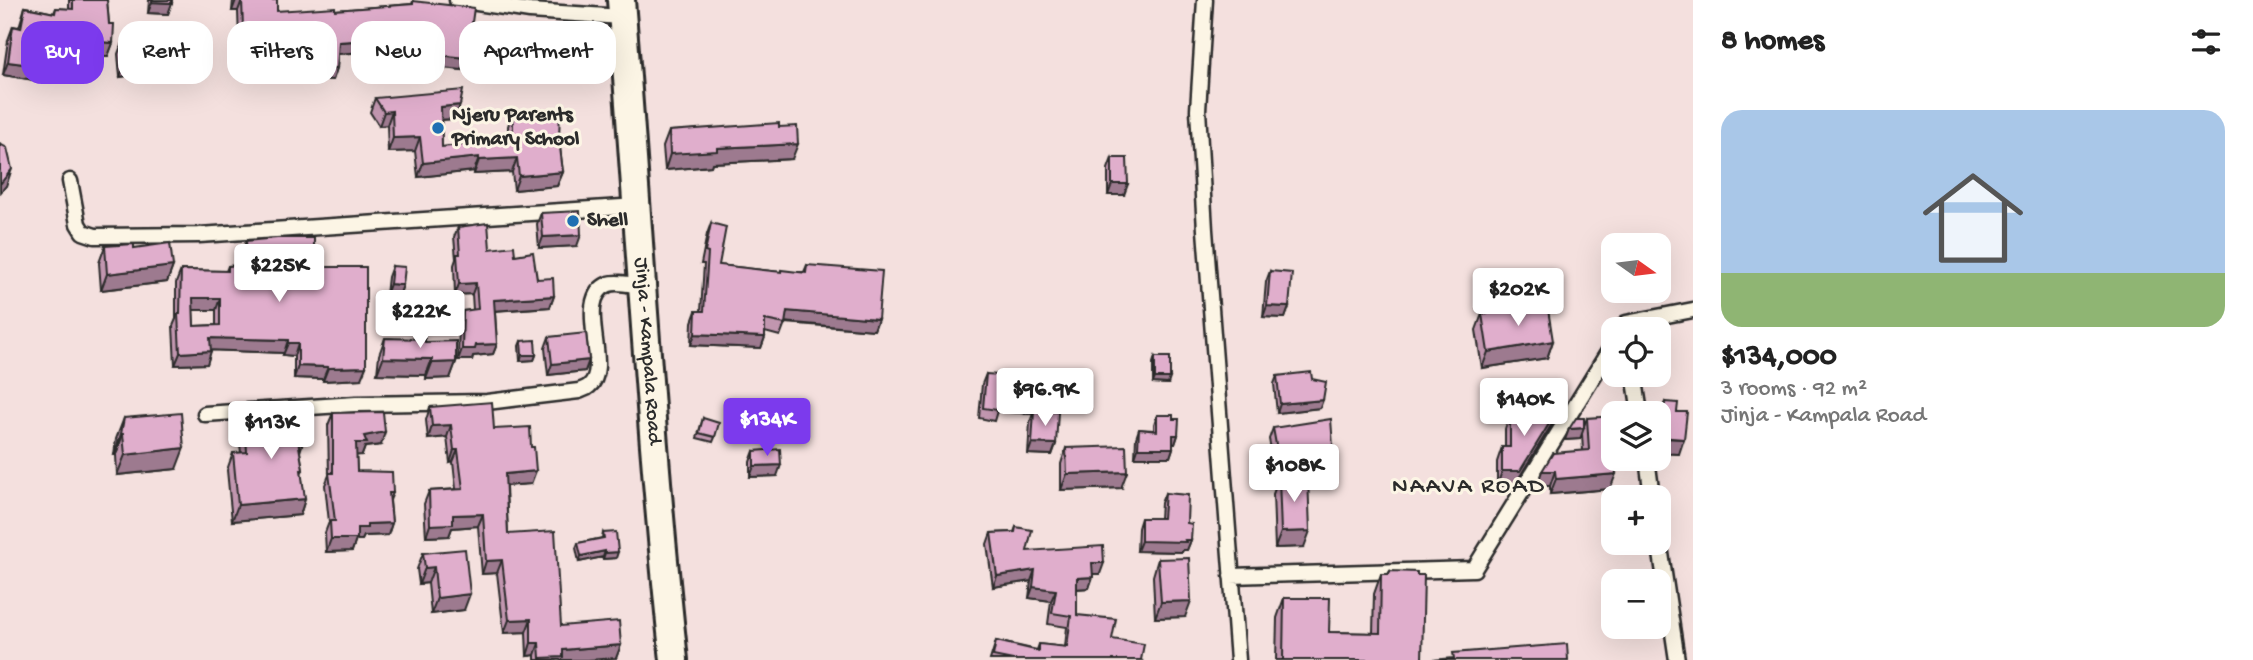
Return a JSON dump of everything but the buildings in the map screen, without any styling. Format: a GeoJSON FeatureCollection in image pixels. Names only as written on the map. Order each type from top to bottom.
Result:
{"type":"FeatureCollection","features":[{"type":"Feature","properties":{"kind":"highway","name":"Jinja - Kampala Road"},"geometry":{"type":"LineString","coordinates":[[621,9],[674,660]]}},
{"type":"Feature","properties":{"kind":"street"},"geometry":{"type":"LineString","coordinates":[[457,0],[530,11],[621,9]]}},
{"type":"Feature","properties":{"kind":"street"},"geometry":{"type":"LineString","coordinates":[[1205,0],[1198,110],[1238,660]]}},
{"type":"Feature","properties":{"kind":"street"},"geometry":{"type":"LineString","coordinates":[[70,181],[78,224],[83,232],[96,236],[199,235],[637,206]]}},
{"type":"Feature","properties":{"kind":"street"},"geometry":{"type":"LineString","coordinates":[[205,414],[356,404],[487,402],[579,391],[590,386],[596,376],[592,312],[600,291],[608,284],[642,286]]}},
{"type":"Feature","properties":{"kind":"street"},"geometry":{"type":"LineString","coordinates":[[1665,317],[1693,310]]}},
{"type":"Feature","properties":{"kind":"street"},"geometry":{"type":"LineString","coordinates":[[1231,576],[1474,569],[1601,364]]}},
{"type":"Feature","properties":{"kind":"street"},"geometry":{"type":"LineString","coordinates":[[1661,555],[1677,660]]}},
{"type":"Feature","properties":{"kind":"place","name":"Njeru Parents Primary School"},"geometry":{"type":"Point","coordinates":[438,128]}},
{"type":"Feature","properties":{"kind":"place","name":"Shell"},"geometry":{"type":"Point","coordinates":[573,221]}},
{"type":"Feature","properties":{"kind":"district","name":"NAAVA ROAD"},"geometry":{"type":"Point","coordinates":[1469,487]}}]}
